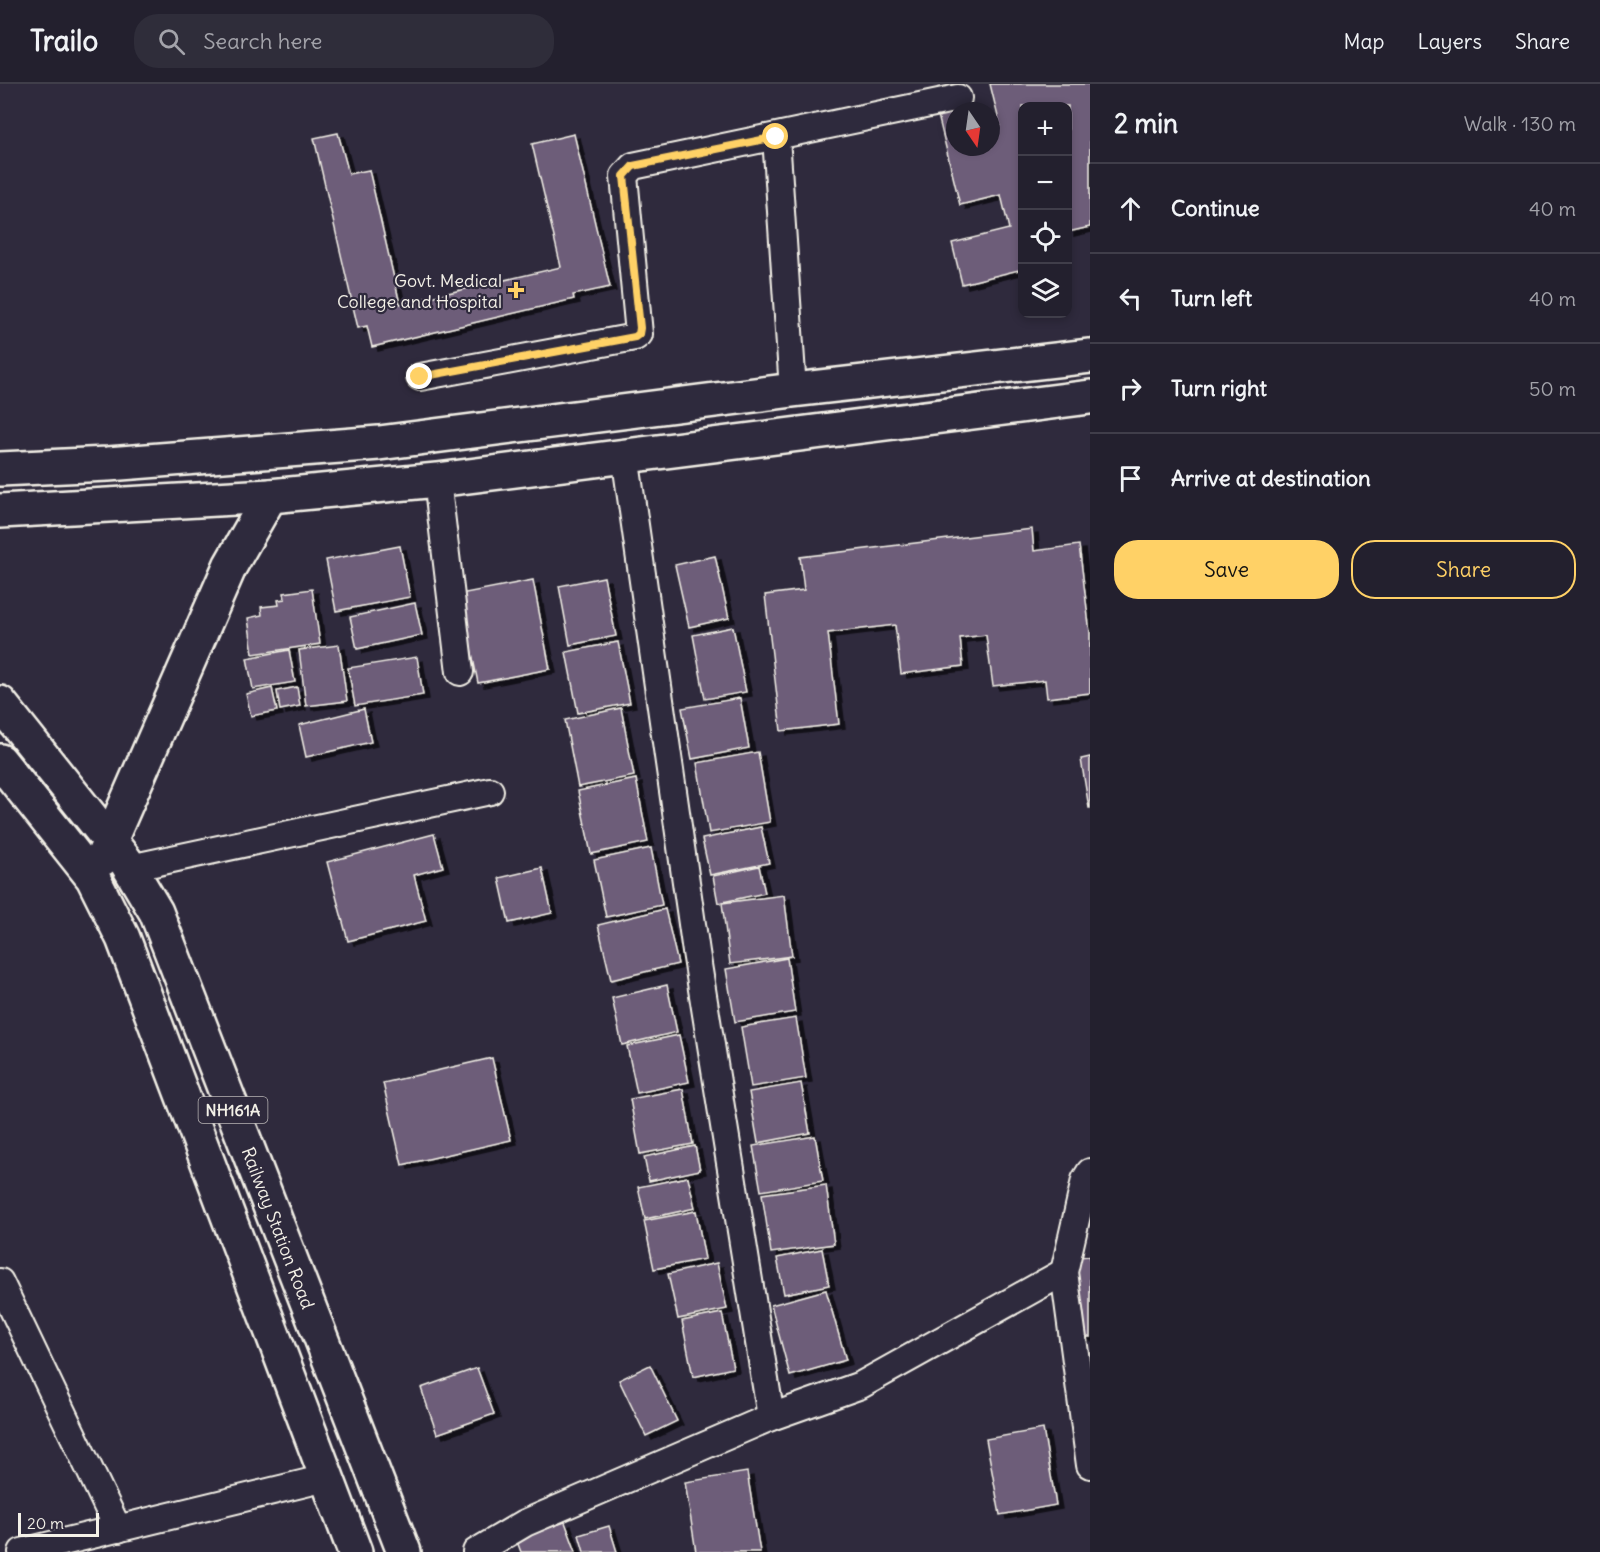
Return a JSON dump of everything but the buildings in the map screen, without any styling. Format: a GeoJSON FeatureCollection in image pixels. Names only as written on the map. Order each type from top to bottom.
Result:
{"type":"FeatureCollection","features":[{"type":"Feature","properties":{"kind":"main road"},"geometry":{"type":"LineString","coordinates":[[0,469],[108,464],[378,443],[793,390],[1090,356]]}},
{"type":"Feature","properties":{"kind":"main road"},"geometry":{"type":"LineString","coordinates":[[0,511],[270,496],[437,480],[1090,397]]}},
{"type":"Feature","properties":{"kind":"main road"},"geometry":{"type":"LineString","coordinates":[[93,878],[111,842],[168,704],[230,566],[270,496]]}},
{"type":"Feature","properties":{"kind":"main road","name":"Railway Station Road"},"geometry":{"type":"LineString","coordinates":[[0,703],[111,842],[130,868],[156,912],[404,1552]]}},
{"type":"Feature","properties":{"kind":"main road","name":"NH161A"},"geometry":{"type":"LineString","coordinates":[[0,760],[93,878],[123,938],[355,1552]]}},
{"type":"Feature","properties":{"kind":"street"},"geometry":{"type":"LineString","coordinates":[[420,377],[635,337],[639,334],[624,176],[633,166],[958,98]]}},
{"type":"Feature","properties":{"kind":"street"},"geometry":{"type":"LineString","coordinates":[[776,137],[793,390]]}},
{"type":"Feature","properties":{"kind":"street"},"geometry":{"type":"LineString","coordinates":[[625,455],[696,952],[771,1418]]}},
{"type":"Feature","properties":{"kind":"street"},"geometry":{"type":"LineString","coordinates":[[437,480],[460,672]]}},
{"type":"Feature","properties":{"kind":"street"},"geometry":{"type":"LineString","coordinates":[[130,868],[490,791]]}},
{"type":"Feature","properties":{"kind":"street"},"geometry":{"type":"LineString","coordinates":[[1089,1455],[1064,1272],[1085,1180],[1090,1172]]}},
{"type":"Feature","properties":{"kind":"street"},"geometry":{"type":"LineString","coordinates":[[476,1552],[525,1524],[771,1418],[861,1385],[1064,1272]]}},
{"type":"Feature","properties":{"kind":"street"},"geometry":{"type":"LineString","coordinates":[[0,1282],[118,1529]]}},
{"type":"Feature","properties":{"kind":"street"},"geometry":{"type":"LineString","coordinates":[[22,1552],[326,1478]]}},
{"type":"Feature","properties":{"kind":"place","name":"Govt. Medical College and Hospital"},"geometry":{"type":"Point","coordinates":[516,290]}},
{"type":"Feature","properties":{"kind":"route"},"geometry":{"type":"LineString","coordinates":[[420,377],[635,337],[639,334],[640,328],[624,176],[627,170],[633,166],[776,137]]}}]}
